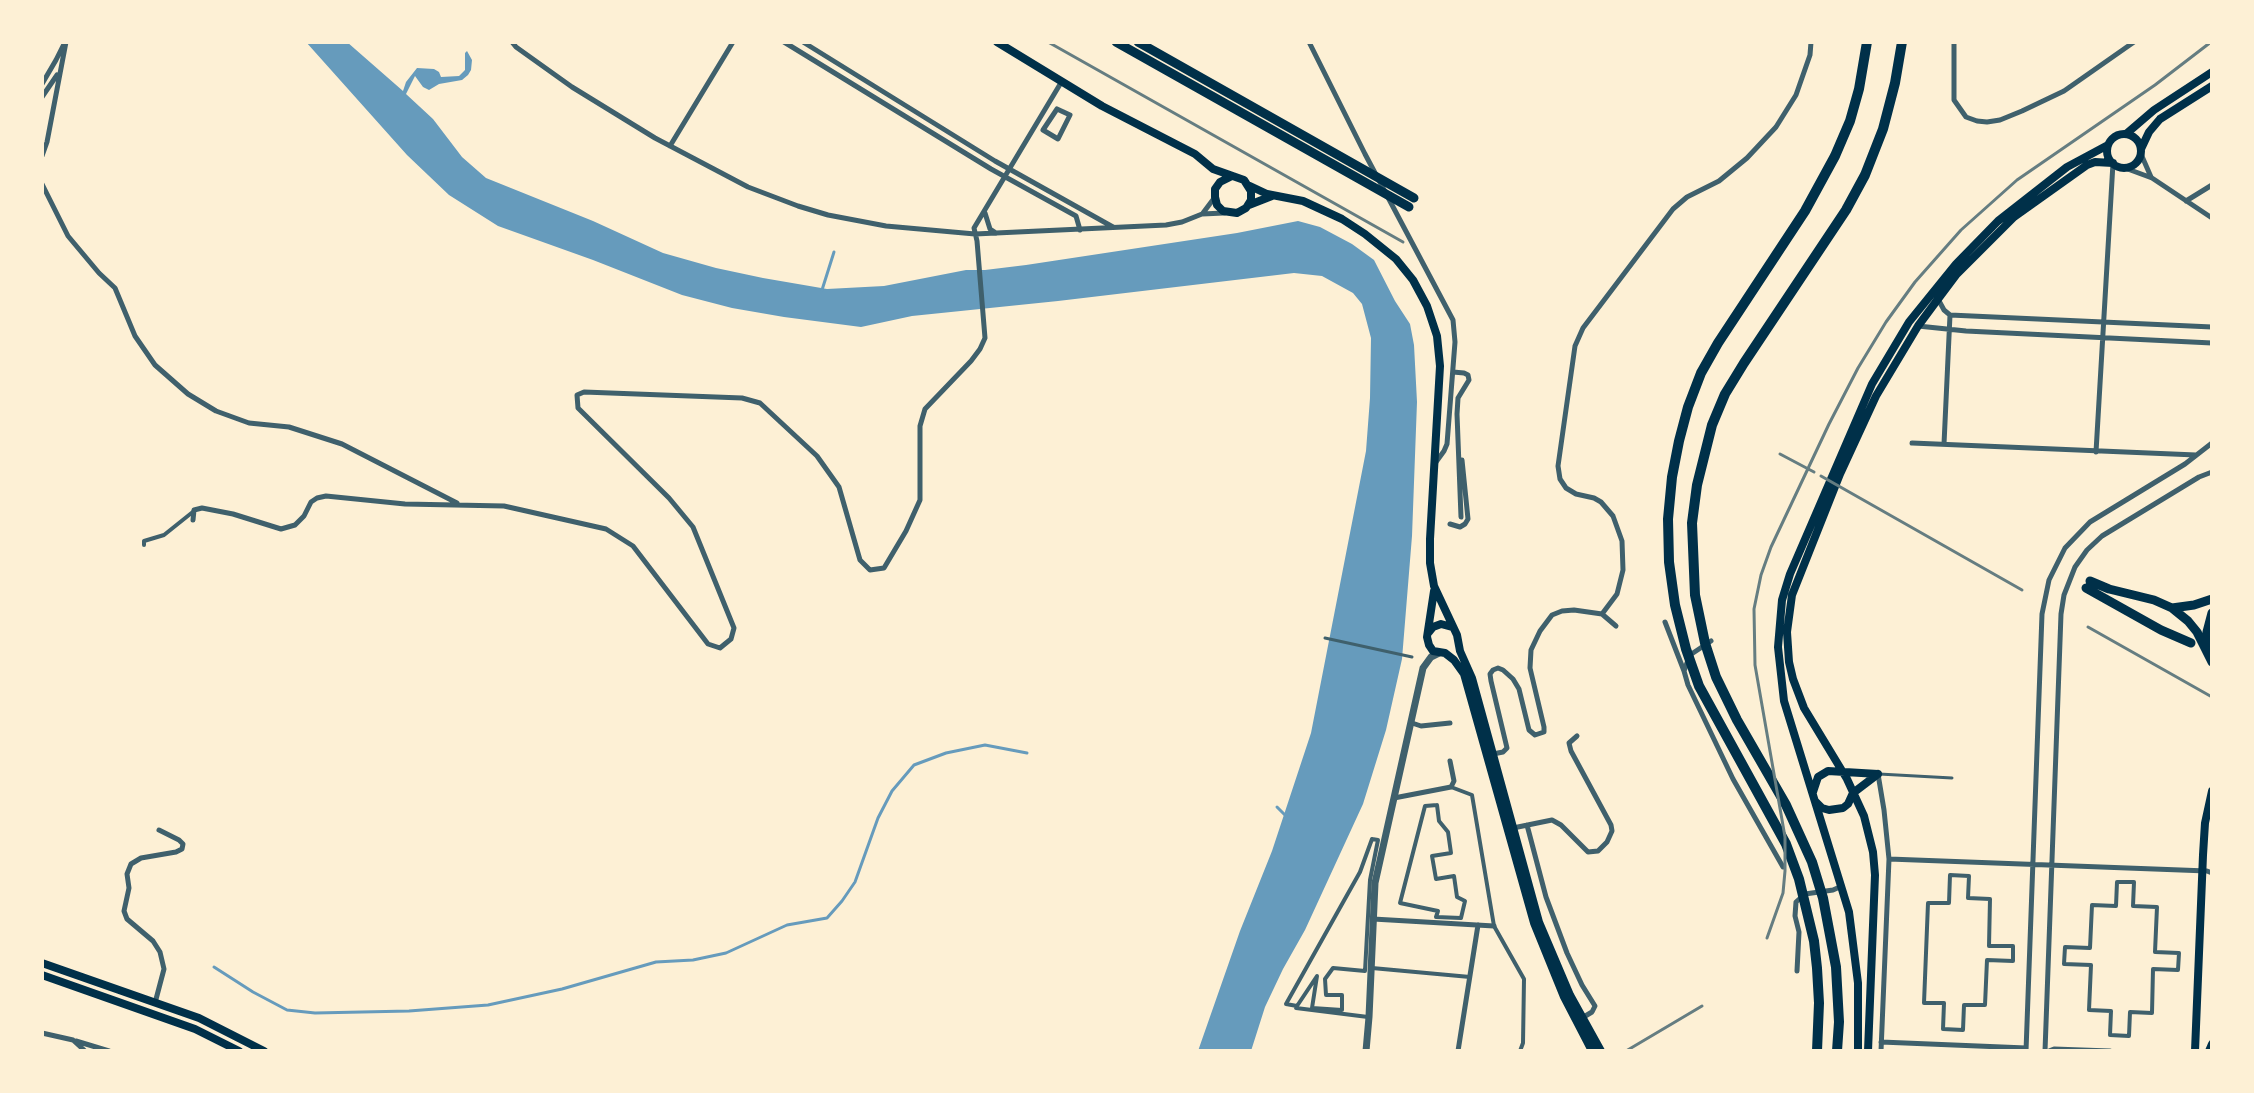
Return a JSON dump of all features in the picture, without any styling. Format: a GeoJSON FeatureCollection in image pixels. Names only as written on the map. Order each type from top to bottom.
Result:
{"type":"FeatureCollection","features":[{"type":"Feature","properties":{"kind":"highway"},"geometry":{"type":"LineString","coordinates":[[1817,1051],[1819,1003],[1817,968],[1814,941],[1798,879],[1786,844],[1699,686],[1680,630],[1669,562],[1668,519],[1672,477],[1688,407],[1701,373],[1718,343],[1805,212],[1835,156],[1850,121],[1859,89],[1867,42]]}},
{"type":"Feature","properties":{"kind":"highway"},"geometry":{"type":"LineString","coordinates":[[1838,1051],[1836,967],[1830,930],[1812,862],[1786,805],[1737,720],[1716,676],[1695,595],[1692,523],[1697,485],[1712,425],[1725,394],[1841,219],[1865,175],[1883,129],[1902,42]]}},
{"type":"Feature","properties":{"kind":"main road"},"geometry":{"type":"LineString","coordinates":[[997,42],[1131,121],[1195,154],[1208,165],[1244,180],[1250,186],[1273,196],[1304,201],[1354,226],[1386,249],[1405,269],[1416,286],[1433,321],[1440,366],[1429,551],[1434,586],[1433,610],[1428,634],[1429,645],[1458,664],[1466,679],[1534,923],[1559,987],[1592,1051]]}},
{"type":"Feature","properties":{"kind":"main road"},"geometry":{"type":"LineString","coordinates":[[1116,42],[1411,203],[1138,42]]}},
{"type":"Feature","properties":{"kind":"main road"},"geometry":{"type":"LineString","coordinates":[[1868,1051],[1875,875],[1869,831],[1842,771],[1803,708],[1793,680],[1787,641],[1792,595],[1827,497],[1880,370],[1909,322],[1956,264],[2022,200],[2067,167],[2108,145],[2115,137],[2126,134],[2154,110],[2212,72]]}},
{"type":"Feature","properties":{"kind":"main road"},"geometry":{"type":"LineString","coordinates":[[1841,462],[1888,372],[1918,326],[1963,267],[2014,217],[2086,165],[2095,162],[2113,163],[2125,168],[2135,164],[2149,132],[2160,119],[2212,86]]}},
{"type":"Feature","properties":{"kind":"main road"},"geometry":{"type":"LineString","coordinates":[[2126,134],[2136,139],[2141,152]]}},
{"type":"Feature","properties":{"kind":"main road"},"geometry":{"type":"LineString","coordinates":[[2108,145],[2108,155],[2113,163]]}},
{"type":"Feature","properties":{"kind":"main road"},"geometry":{"type":"LineString","coordinates":[[1208,165],[1220,208],[1228,213],[1237,213],[1249,205],[1273,196]]}},
{"type":"Feature","properties":{"kind":"main road"},"geometry":{"type":"LineString","coordinates":[[1215,193],[1220,182],[1232,176]]}},
{"type":"Feature","properties":{"kind":"main road"},"geometry":{"type":"LineString","coordinates":[[1249,205],[1252,196],[1250,186]]}},
{"type":"Feature","properties":{"kind":"main road"},"geometry":{"type":"LineString","coordinates":[[1827,497],[1790,574],[1782,600],[1778,636],[1779,671],[1784,700],[1849,912],[1858,983],[1858,1051]]}},
{"type":"Feature","properties":{"kind":"main road"},"geometry":{"type":"LineString","coordinates":[[2191,643],[2161,630],[2088,584],[2154,600],[2172,608],[2188,621],[2211,659]]}},
{"type":"Feature","properties":{"kind":"main road"},"geometry":{"type":"LineString","coordinates":[[1434,586],[1457,635],[1457,642],[1472,678],[1539,922],[1555,963],[1601,1051]]}},
{"type":"Feature","properties":{"kind":"main road"},"geometry":{"type":"LineString","coordinates":[[2172,608],[2194,605],[2212,599]]}},
{"type":"Feature","properties":{"kind":"main road"},"geometry":{"type":"LineString","coordinates":[[2211,659],[2207,632],[2212,613]]}},
{"type":"Feature","properties":{"kind":"main road"},"geometry":{"type":"LineString","coordinates":[[1428,634],[1433,627],[1442,624],[1453,628]]}},
{"type":"Feature","properties":{"kind":"main road"},"geometry":{"type":"LineString","coordinates":[[1442,653],[1454,648],[1457,642]]}},
{"type":"Feature","properties":{"kind":"main road"},"geometry":{"type":"LineString","coordinates":[[1828,771],[1878,774],[1853,793],[1848,804],[1836,810],[1822,808],[1813,798],[1814,784],[1818,777],[1828,771]]}},
{"type":"Feature","properties":{"kind":"main road"},"geometry":{"type":"LineString","coordinates":[[2195,1051],[2205,823],[2212,791]]}},
{"type":"Feature","properties":{"kind":"main road"},"geometry":{"type":"LineString","coordinates":[[42,963],[200,1018],[264,1051]]}},
{"type":"Feature","properties":{"kind":"main road"},"geometry":{"type":"LineString","coordinates":[[42,975],[195,1029],[239,1051]]}},
{"type":"Feature","properties":{"kind":"main road"},"geometry":{"type":"LineString","coordinates":[[2210,1051],[2212,1045]]}},
{"type":"Feature","properties":{"kind":"street"},"geometry":{"type":"LineString","coordinates":[[42,154],[65,42]]}},
{"type":"Feature","properties":{"kind":"street"},"geometry":{"type":"LineString","coordinates":[[42,84],[65,42]]}},
{"type":"Feature","properties":{"kind":"street"},"geometry":{"type":"LineString","coordinates":[[670,146],[733,42]]}},
{"type":"Feature","properties":{"kind":"street"},"geometry":{"type":"LineString","coordinates":[[784,42],[1005,176],[1076,216],[1080,230]]}},
{"type":"Feature","properties":{"kind":"street"},"geometry":{"type":"LineString","coordinates":[[803,42],[1009,168],[1114,228]]}},
{"type":"Feature","properties":{"kind":"street"},"geometry":{"type":"LineString","coordinates":[[1309,42],[1452,320],[1455,342],[1447,444],[1434,463]]}},
{"type":"Feature","properties":{"kind":"street"},"geometry":{"type":"LineString","coordinates":[[1602,614],[1617,594],[1623,570],[1622,541],[1613,516],[1601,502],[1576,494],[1566,488],[1560,479],[1558,466],[1575,346],[1582,328],[1673,209],[1688,197],[1726,176],[1747,158],[1776,127],[1796,95],[1810,55],[1811,42]]}},
{"type":"Feature","properties":{"kind":"street"},"geometry":{"type":"LineString","coordinates":[[1954,42],[1954,100],[1966,117],[1987,122],[2000,120],[2064,91],[2134,42]]}},
{"type":"Feature","properties":{"kind":"street"},"geometry":{"type":"LineString","coordinates":[[514,45],[594,102],[670,146],[748,187],[815,211],[886,226],[975,234],[1172,225],[1202,214],[1228,213]]}},
{"type":"Feature","properties":{"kind":"street"},"geometry":{"type":"LineString","coordinates":[[42,97],[54,82],[62,65]]}},
{"type":"Feature","properties":{"kind":"street"},"geometry":{"type":"LineString","coordinates":[[144,545],[144,541],[164,535],[194,510],[202,508],[233,514],[281,529],[295,525],[304,516],[311,502],[316,498],[326,496],[405,504],[504,506],[606,529],[633,546],[708,644],[720,648],[731,639],[734,628],[693,527],[669,498],[578,408],[577,395],[584,392],[742,398],[760,403],[817,456],[839,487],[861,560],[870,570],[885,568],[920,500],[920,426],[925,409],[976,355],[985,338],[974,228],[1062,81]]}},
{"type":"Feature","properties":{"kind":"street"},"geometry":{"type":"LineString","coordinates":[[1057,109],[1070,116],[1058,139],[1043,130],[1057,109]]}},
{"type":"Feature","properties":{"kind":"street"},"geometry":{"type":"LineString","coordinates":[[42,145],[42,154]]}},
{"type":"Feature","properties":{"kind":"street"},"geometry":{"type":"LineString","coordinates":[[2141,152],[2152,178]]}},
{"type":"Feature","properties":{"kind":"street"},"geometry":{"type":"LineString","coordinates":[[2096,452],[2113,163]]}},
{"type":"Feature","properties":{"kind":"street"},"geometry":{"type":"LineString","coordinates":[[2125,168],[2152,178],[2212,218]]}},
{"type":"Feature","properties":{"kind":"street"},"geometry":{"type":"LineString","coordinates":[[42,184],[68,236],[99,273],[115,288],[135,336],[155,365],[188,394],[216,411],[249,423],[289,427],[342,444],[458,504]]}},
{"type":"Feature","properties":{"kind":"street"},"geometry":{"type":"LineString","coordinates":[[2186,201],[2212,185]]}},
{"type":"Feature","properties":{"kind":"street"},"geometry":{"type":"LineString","coordinates":[[1202,214],[1215,193]]}},
{"type":"Feature","properties":{"kind":"street"},"geometry":{"type":"LineString","coordinates":[[985,213],[990,229],[998,234]]}},
{"type":"Feature","properties":{"kind":"street"},"geometry":{"type":"LineString","coordinates":[[1938,299],[1950,315],[2212,327]]}},
{"type":"Feature","properties":{"kind":"street"},"geometry":{"type":"LineString","coordinates":[[1944,444],[1950,315]]}},
{"type":"Feature","properties":{"kind":"street"},"geometry":{"type":"LineString","coordinates":[[1918,326],[2212,343]]}},
{"type":"Feature","properties":{"kind":"street"},"geometry":{"type":"LineString","coordinates":[[1453,372],[1468,375],[1469,386],[1461,397]]}},
{"type":"Feature","properties":{"kind":"street"},"geometry":{"type":"LineString","coordinates":[[1461,517],[1457,414],[1458,398],[1469,380]]}},
{"type":"Feature","properties":{"kind":"street"},"geometry":{"type":"LineString","coordinates":[[1450,524],[1460,527],[1466,524],[1468,519],[1455,405]]}},
{"type":"Feature","properties":{"kind":"street"},"geometry":{"type":"LineString","coordinates":[[1912,443],[2196,455]]}},
{"type":"Feature","properties":{"kind":"street"},"geometry":{"type":"LineString","coordinates":[[1881,1042],[2026,1049],[2042,614],[2049,580],[2065,548],[2090,522],[2185,464],[2212,443]]}},
{"type":"Feature","properties":{"kind":"street"},"geometry":{"type":"LineString","coordinates":[[2110,1051],[2054,1049],[2047,1051],[2061,614],[2067,585],[2080,558],[2102,536],[2199,477],[2212,472]]}},
{"type":"Feature","properties":{"kind":"street"},"geometry":{"type":"LineString","coordinates":[[193,520],[194,510]]}},
{"type":"Feature","properties":{"kind":"street"},"geometry":{"type":"LineString","coordinates":[[1493,754],[1503,753],[1507,748],[1491,681],[1493,670],[1498,668],[1509,674],[1520,689],[1532,734],[1544,732],[1530,668],[1531,650],[1540,631],[1552,615],[1562,611],[1585,610],[1602,614],[1616,626]]}},
{"type":"Feature","properties":{"kind":"street"},"geometry":{"type":"LineString","coordinates":[[1665,622],[1688,685],[1733,779],[1783,867]]}},
{"type":"Feature","properties":{"kind":"street"},"geometry":{"type":"LineString","coordinates":[[1684,671],[1690,655],[1711,641]]}},
{"type":"Feature","properties":{"kind":"street"},"geometry":{"type":"LineString","coordinates":[[1365,1051],[1369,1017],[1375,883],[1423,668],[1427,660],[1442,653]]}},
{"type":"Feature","properties":{"kind":"street"},"geometry":{"type":"LineString","coordinates":[[1412,723],[1421,726],[1450,723]]}},
{"type":"Feature","properties":{"kind":"street"},"geometry":{"type":"LineString","coordinates":[[1513,828],[1546,819],[1557,822],[1583,848],[1593,853],[1598,851],[1609,838],[1611,825],[1570,751],[1569,744],[1572,738],[1577,736]]}},
{"type":"Feature","properties":{"kind":"street"},"geometry":{"type":"LineString","coordinates":[[1450,761],[1454,781],[1451,787]]}},
{"type":"Feature","properties":{"kind":"street"},"geometry":{"type":"LineString","coordinates":[[1878,774],[1888,859],[1881,1051]]}},
{"type":"Feature","properties":{"kind":"street"},"geometry":{"type":"LineString","coordinates":[[1394,798],[1451,787],[1473,795],[1494,926],[1524,979],[1523,1043],[1520,1051]]}},
{"type":"Feature","properties":{"kind":"street"},"geometry":{"type":"LineString","coordinates":[[1437,805],[1439,821],[1448,832],[1451,853],[1432,856],[1436,879],[1454,876],[1457,897],[1465,901],[1461,918],[1436,917],[1438,910],[1400,903],[1425,806],[1437,805]]}},
{"type":"Feature","properties":{"kind":"street"},"geometry":{"type":"LineString","coordinates":[[1527,825],[1546,897],[1567,953],[1595,1006],[1592,1012],[1582,1018]]}},
{"type":"Feature","properties":{"kind":"street"},"geometry":{"type":"LineString","coordinates":[[155,1003],[164,969],[160,952],[153,941],[127,919],[124,911],[129,888],[127,874],[131,864],[141,858],[182,849],[183,844],[179,840],[159,830]]}},
{"type":"Feature","properties":{"kind":"street"},"geometry":{"type":"LineString","coordinates":[[1372,839],[1378,840],[1370,880],[1365,970],[1361,970],[1333,968],[1325,979],[1326,995],[1342,995],[1342,1010],[1312,1008],[1317,976],[1297,1006],[1286,1004],[1360,872],[1372,839]]}},
{"type":"Feature","properties":{"kind":"street"},"geometry":{"type":"LineString","coordinates":[[2022,864],[2030,861],[2033,853]]}},
{"type":"Feature","properties":{"kind":"street"},"geometry":{"type":"LineString","coordinates":[[2052,854],[2055,861],[2063,865]]}},
{"type":"Feature","properties":{"kind":"street"},"geometry":{"type":"LineString","coordinates":[[1888,859],[2202,870],[2212,873]]}},
{"type":"Feature","properties":{"kind":"street"},"geometry":{"type":"LineString","coordinates":[[2033,873],[2042,865]]}},
{"type":"Feature","properties":{"kind":"street"},"geometry":{"type":"LineString","coordinates":[[1950,875],[1969,876],[1968,898],[1990,899],[1989,945],[2013,946],[2013,962],[1987,960],[1985,1005],[1964,1005],[1963,1030],[1953,1030],[1943,1029],[1944,1003],[1924,1003],[1928,903],[1948,903],[1950,875]]}},
{"type":"Feature","properties":{"kind":"street"},"geometry":{"type":"LineString","coordinates":[[1796,878],[1802,884],[1805,894]]}},
{"type":"Feature","properties":{"kind":"street"},"geometry":{"type":"LineString","coordinates":[[2117,882],[2134,882],[2133,906],[2157,907],[2155,952],[2179,953],[2178,970],[2153,969],[2152,1013],[2130,1012],[2129,1036],[2110,1035],[2111,1011],[2089,1010],[2091,965],[2064,964],[2065,947],[2090,948],[2092,905],[2116,906],[2117,882]]}},
{"type":"Feature","properties":{"kind":"street"},"geometry":{"type":"LineString","coordinates":[[1797,971],[1799,932],[1795,906],[1799,897],[1842,886]]}},
{"type":"Feature","properties":{"kind":"street"},"geometry":{"type":"LineString","coordinates":[[1373,919],[1494,926]]}},
{"type":"Feature","properties":{"kind":"street"},"geometry":{"type":"LineString","coordinates":[[1458,1051],[1478,925]]}},
{"type":"Feature","properties":{"kind":"street"},"geometry":{"type":"LineString","coordinates":[[1371,968],[1470,977]]}},
{"type":"Feature","properties":{"kind":"street"},"geometry":{"type":"LineString","coordinates":[[1296,1008],[1369,1017]]}},
{"type":"Feature","properties":{"kind":"street"},"geometry":{"type":"LineString","coordinates":[[42,1033],[109,1051]]}},
{"type":"Feature","properties":{"kind":"street"},"geometry":{"type":"LineString","coordinates":[[73,1040],[85,1051]]}},
{"type":"Feature","properties":{"kind":"lane"},"geometry":{"type":"LineString","coordinates":[[1325,639],[1412,657]]}},
{"type":"Feature","properties":{"kind":"lane"},"geometry":{"type":"LineString","coordinates":[[1878,774],[1952,778]]}},
{"type":"Feature","properties":{"kind":"water"},"geometry":{"type":"Polygon","coordinates":[[[306,42],[347,42],[403,91],[406,82],[417,68],[434,69],[441,77],[459,76],[465,70],[467,51],[472,60],[471,70],[462,80],[439,84],[429,90],[423,87],[415,76],[406,94],[433,119],[462,157],[486,178],[593,221],[663,253],[763,278],[827,289],[884,286],[966,270],[1026,265],[1237,233],[1298,221],[1320,227],[1352,244],[1374,260],[1410,324],[1414,345],[1417,402],[1412,536],[1402,659],[1386,730],[1363,804],[1305,930],[1265,1007],[1251,1051],[1198,1051],[1240,931],[1272,851],[1311,733],[1366,451],[1371,338],[1362,304],[1353,293],[1322,276],[1294,273],[912,316],[861,327],[732,308],[682,295],[498,226],[449,195],[407,155],[306,42]]]}},
{"type":"Feature","properties":{"kind":"waterway"},"geometry":{"type":"LineString","coordinates":[[822,290],[834,252]]}},
{"type":"Feature","properties":{"kind":"waterway"},"geometry":{"type":"LineString","coordinates":[[214,967],[287,1010],[315,1013],[409,1011],[488,1005],[562,989],[656,962],[693,960],[726,953],[787,925],[827,918],[855,882],[878,818],[892,791],[914,765],[946,753],[985,745],[1027,753]]}},
{"type":"Feature","properties":{"kind":"waterway"},"geometry":{"type":"LineString","coordinates":[[1277,807],[1286,816]]}},
{"type":"Feature","properties":{"kind":"railway"},"geometry":{"type":"LineString","coordinates":[[1048,42],[1403,242]]}},
{"type":"Feature","properties":{"kind":"railway"},"geometry":{"type":"LineString","coordinates":[[1767,938],[1783,893],[1785,837],[1755,665],[1754,609],[1761,575],[1771,547],[1829,424],[1858,368],[1886,322],[1915,282],[1961,230],[2017,180],[2155,85],[2211,42]]}},
{"type":"Feature","properties":{"kind":"railway"},"geometry":{"type":"LineString","coordinates":[[1780,454],[1814,472]]}},
{"type":"Feature","properties":{"kind":"railway"},"geometry":{"type":"LineString","coordinates":[[1821,476],[2022,590]]}},
{"type":"Feature","properties":{"kind":"railway"},"geometry":{"type":"LineString","coordinates":[[2088,627],[2212,697]]}},
{"type":"Feature","properties":{"kind":"railway"},"geometry":{"type":"LineString","coordinates":[[1626,1051],[1702,1006]]}}]}
